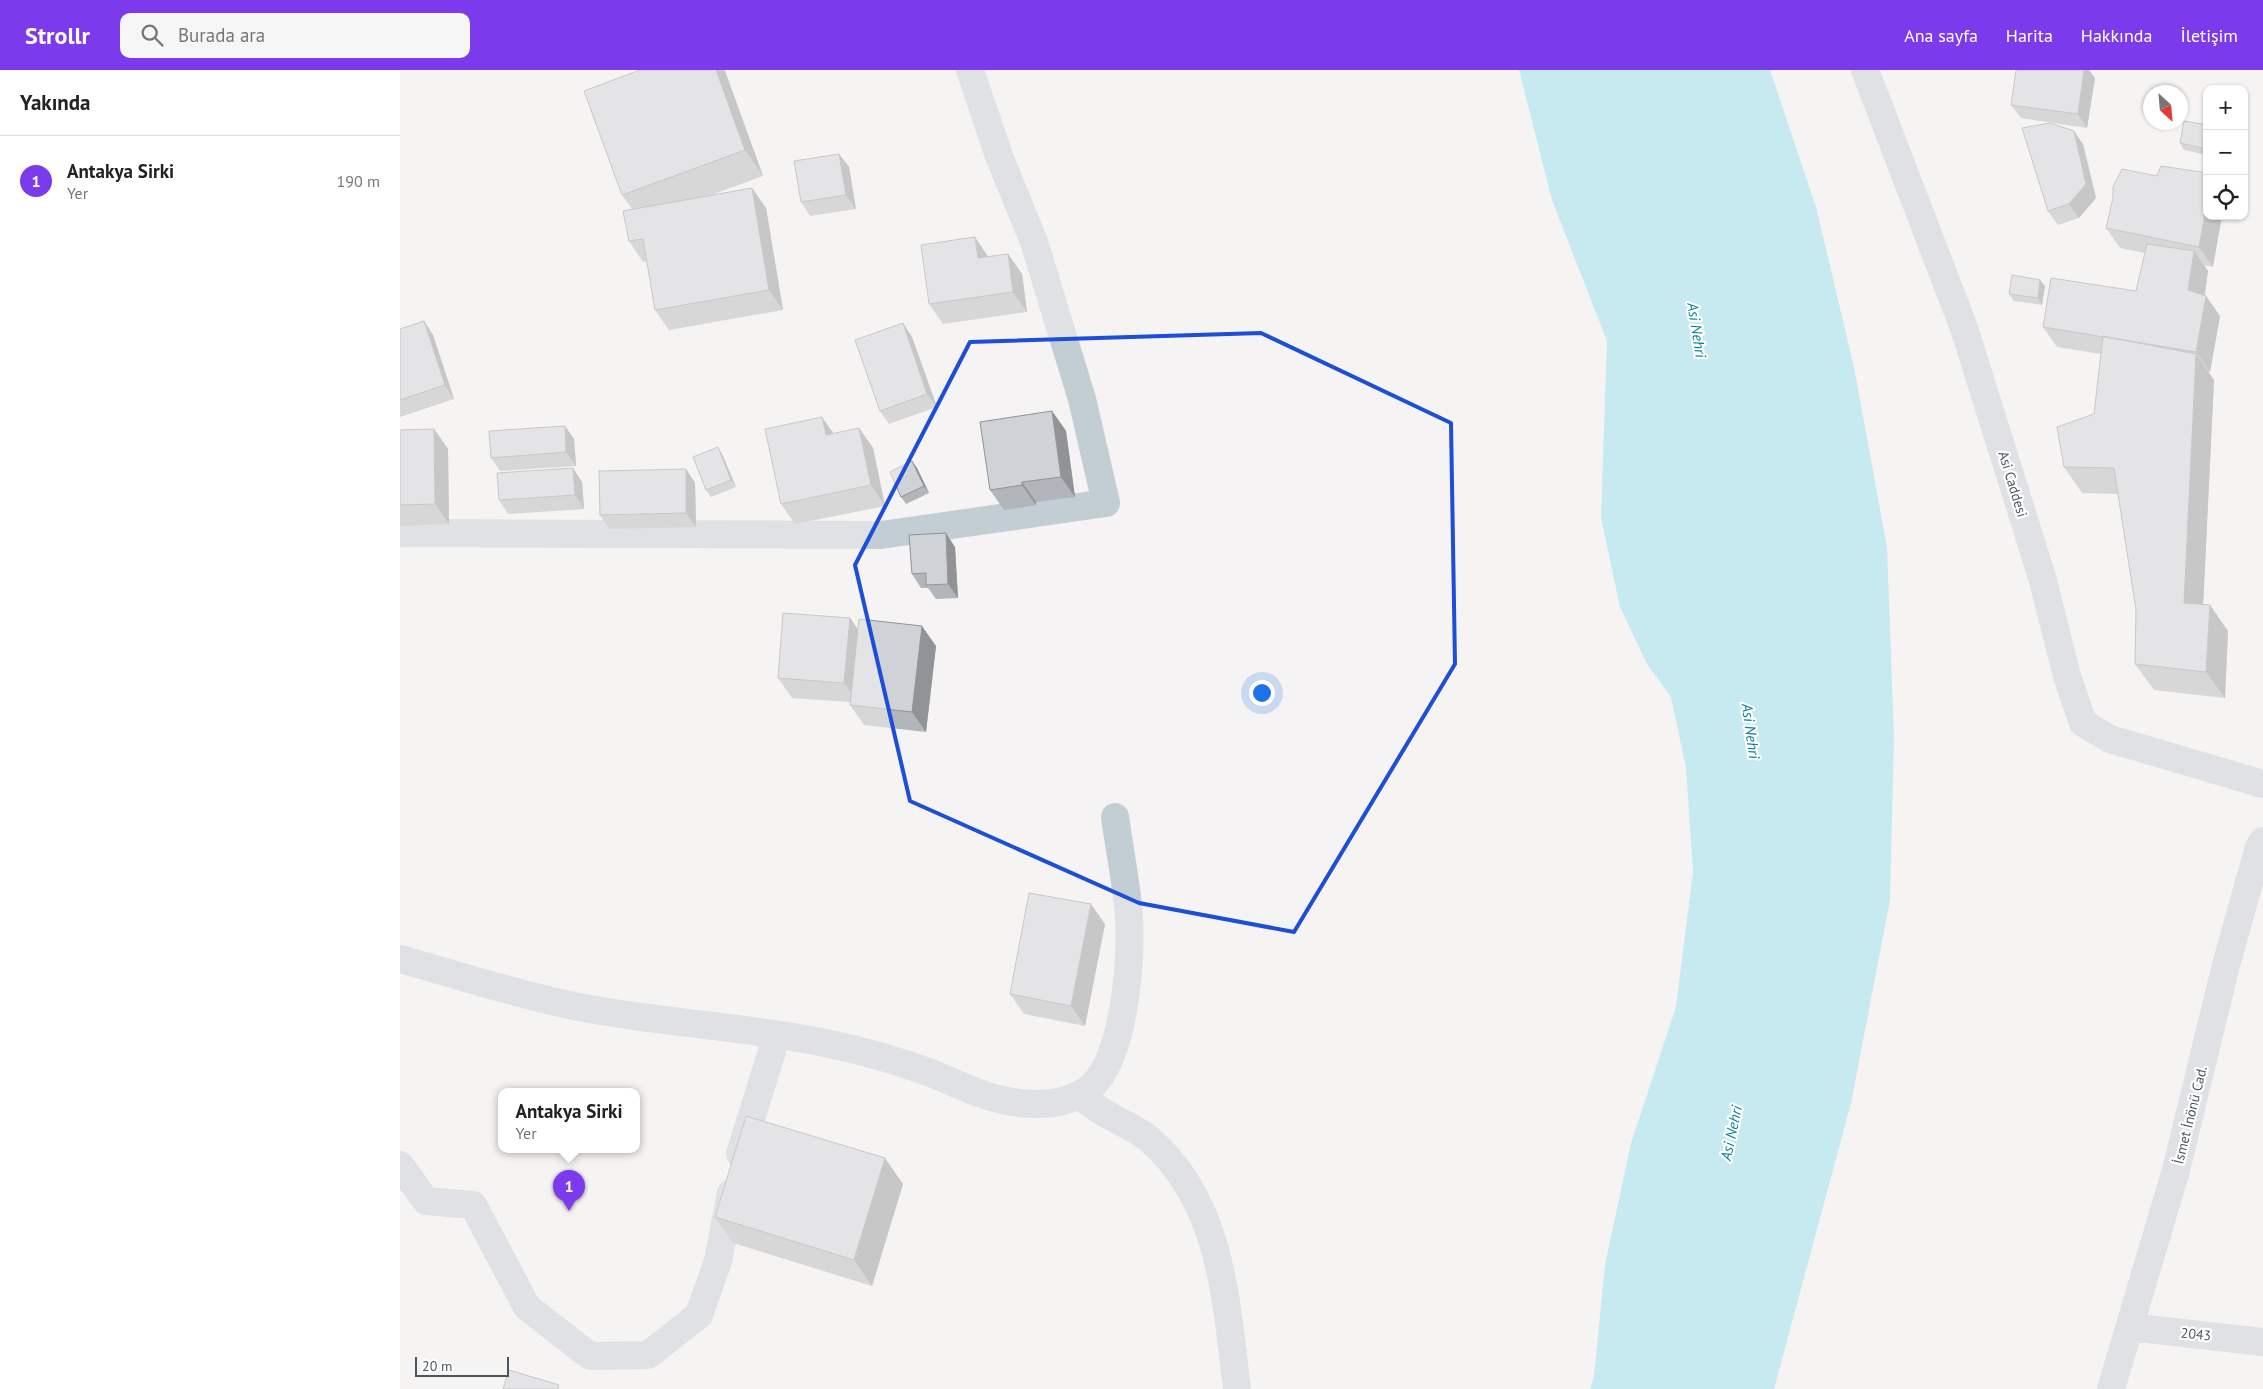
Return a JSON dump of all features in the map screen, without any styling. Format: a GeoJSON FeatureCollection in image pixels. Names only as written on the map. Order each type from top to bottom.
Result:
{"type":"FeatureCollection","features":[{"type":"Feature","properties":{"kind":"street"},"geometry":{"type":"LineString","coordinates":[[400,533],[881,534],[1106,503],[1082,399],[1034,242],[999,156],[970,70]]}},
{"type":"Feature","properties":{"kind":"street","name":"Asi Caddesi"},"geometry":{"type":"LineString","coordinates":[[1865,70],[1964,328],[2042,577],[2067,676],[2083,724],[2110,739],[2263,784]]}},
{"type":"Feature","properties":{"kind":"street"},"geometry":{"type":"LineString","coordinates":[[400,960],[574,1006],[777,1035],[881,1056],[997,1099],[1037,1104],[1066,1100],[1078,1095],[1099,1079],[1111,1056],[1120,1027],[1130,937],[1128,905],[1115,817]]}},
{"type":"Feature","properties":{"kind":"street","name":"İsmet İnönü Cad."},"geometry":{"type":"LineString","coordinates":[[2111,1389],[2176,1170],[2226,965],[2259,847],[2263,841]]}},
{"type":"Feature","properties":{"kind":"street"},"geometry":{"type":"LineString","coordinates":[[400,1165],[426,1201],[473,1205],[527,1307],[590,1356],[648,1355],[699,1315],[718,1261],[735,1169],[777,1035]]}},
{"type":"Feature","properties":{"kind":"street"},"geometry":{"type":"LineString","coordinates":[[1078,1095],[1111,1117],[1133,1127],[1149,1139],[1163,1152],[1181,1174],[1195,1198],[1207,1223],[1219,1260],[1237,1389]]}},
{"type":"Feature","properties":{"kind":"street","name":"2043"},"geometry":{"type":"LineString","coordinates":[[2130,1327],[2263,1342]]}},
{"type":"Feature","properties":{"kind":"highlighted area"},"geometry":{"type":"Polygon","coordinates":[[[1261,333],[1451,423],[1455,664],[1294,932],[1139,903],[910,801],[855,565],[970,342],[1261,333]]]}},
{"type":"Feature","properties":{"kind":"water","name":"Asi Nehri"},"geometry":{"type":"Polygon","coordinates":[[[1519,70],[1770,70],[1816,207],[1854,367],[1887,547],[1894,737],[1890,900],[1851,1103],[1774,1389],[1590,1389],[1594,1376],[1605,1265],[1631,1143],[1676,1007],[1693,872],[1686,768],[1671,697],[1647,664],[1620,607],[1601,518],[1607,341],[1552,200],[1519,70]]]}},
{"type":"Feature","properties":{"kind":"building"},"geometry":{"type":"Polygon","coordinates":[[[640,70],[716,70],[745,150],[622,195],[584,91],[640,70]]]}},
{"type":"Feature","properties":{"kind":"building"},"geometry":{"type":"Polygon","coordinates":[[[2016,70],[2084,70],[2078,114],[2011,105],[2016,70]]]}},
{"type":"Feature","properties":{"kind":"building"},"geometry":{"type":"Polygon","coordinates":[[[2188,122],[2203,124],[2203,148],[2180,143],[2182,130],[2188,130],[2188,122]]]}},
{"type":"Feature","properties":{"kind":"building"},"geometry":{"type":"Polygon","coordinates":[[[2050,123],[2074,131],[2086,184],[2069,204],[2048,211],[2022,128],[2050,123]]]}},
{"type":"Feature","properties":{"kind":"building"},"geometry":{"type":"Polygon","coordinates":[[[839,154],[846,195],[801,202],[794,161],[839,154]]]}},
{"type":"Feature","properties":{"kind":"building"},"geometry":{"type":"Polygon","coordinates":[[[2161,166],[2203,172],[2204,220],[2199,247],[2106,228],[2113,198],[2113,187],[2122,169],[2157,176],[2161,166]]]}},
{"type":"Feature","properties":{"kind":"building"},"geometry":{"type":"Polygon","coordinates":[[[752,188],[769,290],[655,310],[643,239],[629,241],[623,211],[752,188]]]}},
{"type":"Feature","properties":{"kind":"building"},"geometry":{"type":"Polygon","coordinates":[[[975,237],[978,258],[1008,254],[1013,292],[929,304],[921,245],[975,237]]]}},
{"type":"Feature","properties":{"kind":"building"},"geometry":{"type":"Polygon","coordinates":[[[2147,244],[2194,251],[2188,290],[2206,296],[2196,352],[2043,327],[2051,278],[2136,291],[2147,244]]]}},
{"type":"Feature","properties":{"kind":"building"},"geometry":{"type":"Polygon","coordinates":[[[2012,275],[2040,280],[2038,298],[2009,294],[2012,275]]]}},
{"type":"Feature","properties":{"kind":"building"},"geometry":{"type":"Polygon","coordinates":[[[424,321],[445,385],[400,400],[400,329],[424,321]]]}},
{"type":"Feature","properties":{"kind":"building"},"geometry":{"type":"Polygon","coordinates":[[[903,323],[927,394],[880,411],[855,340],[903,323]]]}},
{"type":"Feature","properties":{"kind":"building"},"geometry":{"type":"Polygon","coordinates":[[[2103,336],[2196,354],[2184,603],[2210,605],[2206,672],[2135,664],[2136,610],[2114,468],[2064,467],[2057,427],[2094,414],[2103,336]]]}},
{"type":"Feature","properties":{"kind":"building"},"geometry":{"type":"Polygon","coordinates":[[[1052,411],[1061,477],[1022,482],[1022,485],[990,490],[980,422],[1052,411]]]}},
{"type":"Feature","properties":{"kind":"building"},"geometry":{"type":"Polygon","coordinates":[[[822,417],[826,435],[859,428],[871,485],[781,504],[765,429],[822,417]]]}},
{"type":"Feature","properties":{"kind":"building"},"geometry":{"type":"Polygon","coordinates":[[[565,426],[566,452],[491,458],[489,431],[565,426]]]}},
{"type":"Feature","properties":{"kind":"building"},"geometry":{"type":"Polygon","coordinates":[[[434,429],[435,504],[400,505],[400,430],[434,429]]]}},
{"type":"Feature","properties":{"kind":"building"},"geometry":{"type":"Polygon","coordinates":[[[718,447],[731,480],[706,490],[693,457],[718,447]]]}},
{"type":"Feature","properties":{"kind":"building"},"geometry":{"type":"Polygon","coordinates":[[[912,461],[924,486],[901,497],[890,472],[912,461]]]}},
{"type":"Feature","properties":{"kind":"building"},"geometry":{"type":"Polygon","coordinates":[[[573,468],[575,495],[499,500],[497,473],[573,468]]]}},
{"type":"Feature","properties":{"kind":"building"},"geometry":{"type":"Polygon","coordinates":[[[686,469],[686,513],[600,515],[599,471],[686,469]]]}},
{"type":"Feature","properties":{"kind":"building"},"geometry":{"type":"Polygon","coordinates":[[[946,533],[948,584],[926,585],[926,573],[912,574],[909,535],[946,533]]]}},
{"type":"Feature","properties":{"kind":"building"},"geometry":{"type":"Polygon","coordinates":[[[783,613],[850,618],[844,683],[778,678],[783,613]]]}},
{"type":"Feature","properties":{"kind":"building"},"geometry":{"type":"Polygon","coordinates":[[[859,619],[922,626],[912,712],[850,705],[859,619]]]}},
{"type":"Feature","properties":{"kind":"building"},"geometry":{"type":"Polygon","coordinates":[[[1029,893],[1091,904],[1071,1006],[1010,994],[1029,893]]]}},
{"type":"Feature","properties":{"kind":"building"},"geometry":{"type":"Polygon","coordinates":[[[746,1116],[885,1158],[854,1260],[715,1217],[746,1116]]]}},
{"type":"Feature","properties":{"kind":"building"},"geometry":{"type":"Polygon","coordinates":[[[509,1370],[559,1385],[558,1389],[503,1389],[509,1370]]]}},
{"type":"Feature","properties":{"kind":"place","name":"Antakya Sirki"},"geometry":{"type":"Point","coordinates":[569,1211]}}]}
